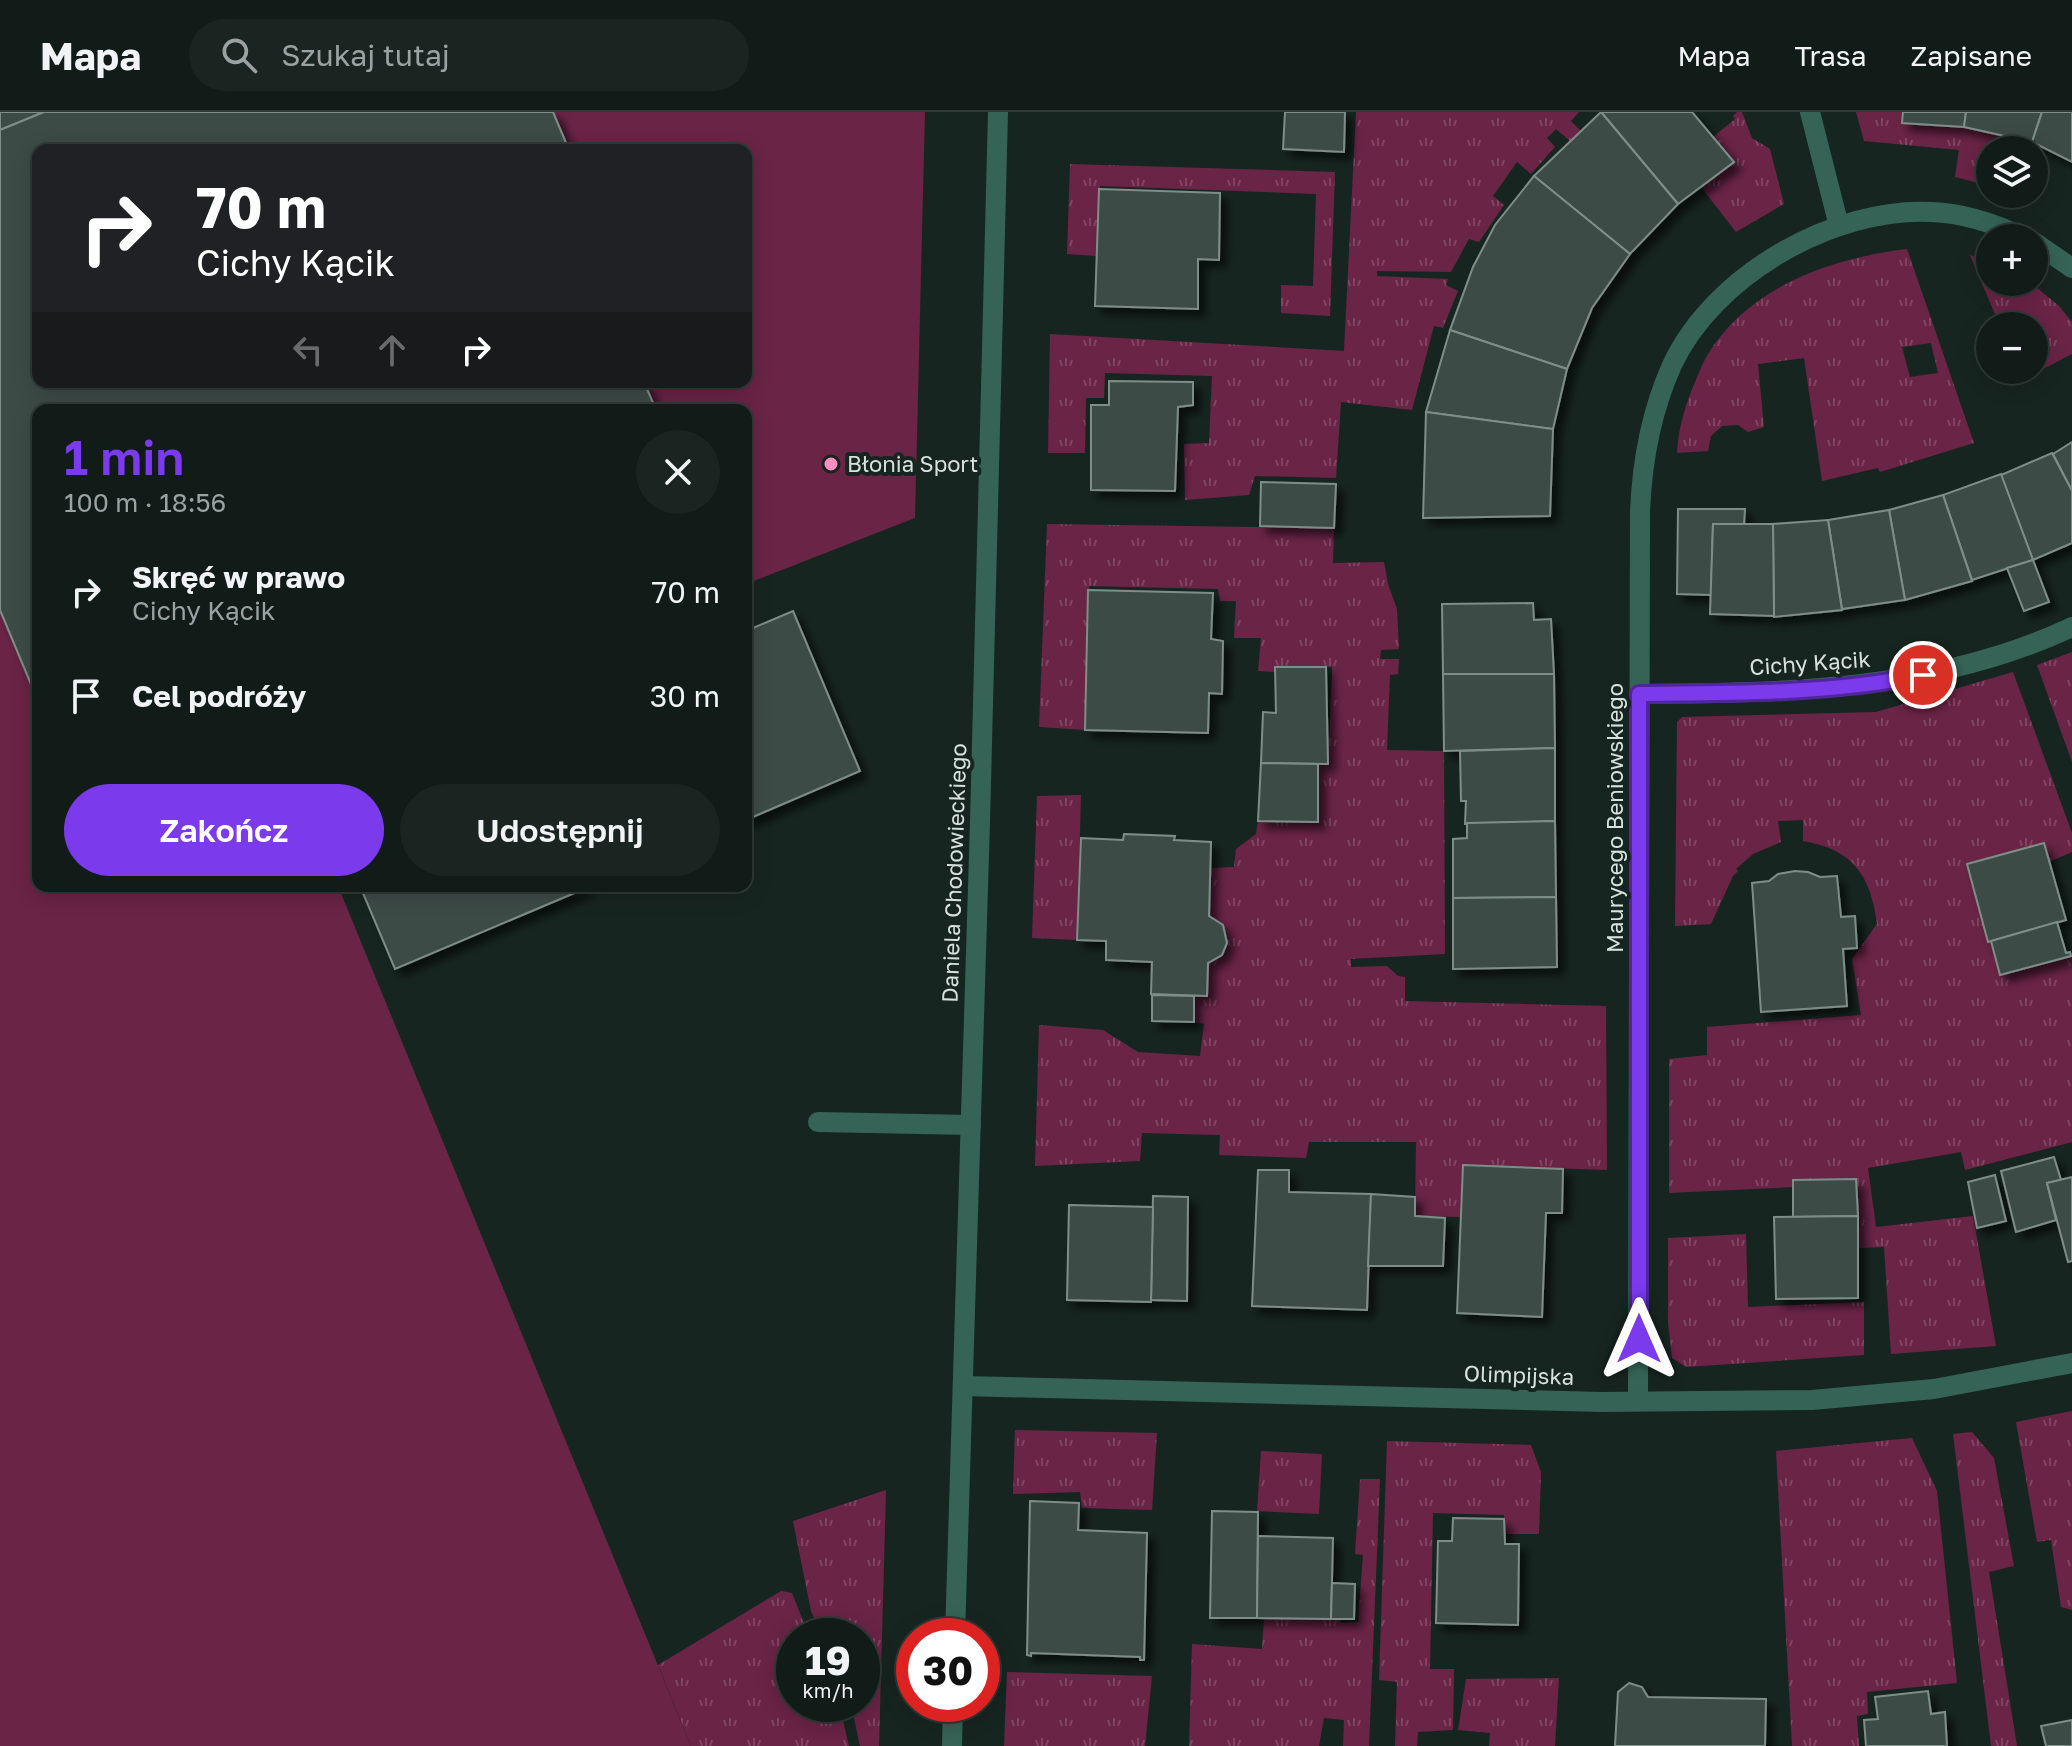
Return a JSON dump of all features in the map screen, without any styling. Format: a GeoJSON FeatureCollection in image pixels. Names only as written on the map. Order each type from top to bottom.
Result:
{"type":"FeatureCollection","features":[{"type":"Feature","properties":{"kind":"street","name":"Daniela Chodowieckiego"},"geometry":{"type":"LineString","coordinates":[[956,1618],[998,112]]}},
{"type":"Feature","properties":{"kind":"street"},"geometry":{"type":"LineString","coordinates":[[1810,112],[1839,226]]}},
{"type":"Feature","properties":{"kind":"street","name":"Maurycego Beniowskiego"},"geometry":{"type":"LineString","coordinates":[[1638,1401],[1641,491],[1650,427],[1673,362],[1706,313],[1730,289],[1764,263],[1793,246],[1839,226],[1870,218],[1932,212],[1988,224]]}},
{"type":"Feature","properties":{"kind":"street"},"geometry":{"type":"LineString","coordinates":[[2048,252],[2072,268]]}},
{"type":"Feature","properties":{"kind":"street","name":"Cichy Kącik"},"geometry":{"type":"LineString","coordinates":[[1639,694],[1868,685],[1985,660],[2072,627]]}},
{"type":"Feature","properties":{"kind":"street"},"geometry":{"type":"LineString","coordinates":[[818,1122],[971,1125]]}},
{"type":"Feature","properties":{"kind":"street","name":"Olimpijska"},"geometry":{"type":"LineString","coordinates":[[963,1386],[1638,1401],[1812,1400],[1934,1389],[2072,1363]]}},
{"type":"Feature","properties":{"kind":"street"},"geometry":{"type":"LineString","coordinates":[[952,1746],[953,1722]]}},
{"type":"Feature","properties":{"kind":"green space"},"geometry":{"type":"Polygon","coordinates":[[[0,112],[925,112],[915,518],[752,582],[752,404],[32,404],[32,892],[340,892],[691,1746],[0,1746],[0,112]]]}},
{"type":"Feature","properties":{"kind":"green space"},"geometry":{"type":"Polygon","coordinates":[[[1356,112],[1579,112],[1571,121],[1581,131],[1570,141],[1556,129],[1547,138],[1555,147],[1531,174],[1517,162],[1493,196],[1504,205],[1479,242],[1469,239],[1451,272],[1377,271],[1377,276],[1448,279],[1446,285],[1458,291],[1443,328],[1434,326],[1412,410],[1341,402],[1336,478],[1255,476],[1249,495],[1185,500],[1184,444],[1209,443],[1212,376],[1105,373],[1104,398],[1086,398],[1085,453],[1048,453],[1050,334],[1344,351],[1356,112]]]}},
{"type":"Feature","properties":{"kind":"green space"},"geometry":{"type":"Polygon","coordinates":[[[1742,112],[1752,138],[1770,149],[1784,204],[1736,232],[1701,187],[1734,162],[1713,137],[1735,119],[1733,116],[1742,112]]]}},
{"type":"Feature","properties":{"kind":"green space"},"geometry":{"type":"Polygon","coordinates":[[[1856,112],[1903,112],[1903,123],[1964,127],[2005,136],[1976,136],[1976,182],[1955,177],[1959,150],[1864,141],[1856,112]]]}},
{"type":"Feature","properties":{"kind":"green space"},"geometry":{"type":"Polygon","coordinates":[[[1070,164],[1335,172],[1330,316],[1281,313],[1281,285],[1313,286],[1316,194],[1100,186],[1097,256],[1067,254],[1070,164]]]}},
{"type":"Feature","properties":{"kind":"green space"},"geometry":{"type":"Polygon","coordinates":[[[1907,249],[1974,443],[1880,472],[1878,468],[1822,481],[1804,358],[1758,364],[1764,427],[1748,432],[1738,425],[1722,426],[1711,436],[1708,451],[1677,453],[1686,407],[1706,357],[1746,310],[1795,279],[1822,268],[1907,249]],[[1931,343],[1902,347],[1910,377],[1938,373],[1931,343]]]}},
{"type":"Feature","properties":{"kind":"green space"},"geometry":{"type":"Polygon","coordinates":[[[1987,296],[2047,296],[2072,322],[2072,354],[2048,366],[2048,312],[1994,312],[1987,296]]]}},
{"type":"Feature","properties":{"kind":"green space"},"geometry":{"type":"Polygon","coordinates":[[[1047,524],[1334,528],[1333,563],[1384,562],[1397,609],[1399,649],[1381,650],[1380,659],[1399,659],[1398,674],[1390,675],[1387,750],[1444,751],[1445,954],[1351,959],[1351,967],[1387,966],[1398,976],[1405,977],[1405,1001],[1606,1006],[1607,1170],[1463,1165],[1461,1217],[1415,1216],[1416,1142],[1309,1142],[1306,1158],[1219,1155],[1220,1135],[1142,1133],[1140,1161],[1035,1166],[1039,1025],[1103,1030],[1138,1052],[1200,1056],[1204,1024],[1194,1022],[1194,996],[1207,996],[1208,963],[1219,957],[1226,943],[1223,925],[1209,916],[1210,868],[1234,867],[1236,849],[1256,834],[1258,821],[1318,821],[1318,764],[1328,764],[1332,674],[1332,667],[1275,667],[1275,672],[1258,671],[1261,638],[1234,638],[1236,601],[1220,601],[1218,589],[1089,586],[1085,730],[1039,727],[1047,524]]]}},
{"type":"Feature","properties":{"kind":"green space"},"geometry":{"type":"Polygon","coordinates":[[[2072,652],[2072,762],[2037,665],[2072,652]]]}},
{"type":"Feature","properties":{"kind":"green space"},"geometry":{"type":"Polygon","coordinates":[[[2013,672],[2072,833],[2072,852],[2049,862],[2044,844],[1967,864],[2000,974],[2072,956],[2072,1142],[1965,1170],[1961,1152],[1868,1168],[1876,1227],[1973,1216],[1996,1346],[1891,1354],[1884,1247],[1858,1248],[1856,1179],[1793,1180],[1793,1187],[1669,1193],[1669,1059],[1707,1055],[1707,1027],[1861,1015],[1852,959],[1877,924],[1864,879],[1847,858],[1803,841],[1803,820],[1778,821],[1781,842],[1753,854],[1736,869],[1738,871],[1711,924],[1675,926],[1677,722],[1682,717],[1876,712],[2013,672]]]}},
{"type":"Feature","properties":{"kind":"green space"},"geometry":{"type":"Polygon","coordinates":[[[1081,795],[1077,940],[1032,938],[1037,796],[1081,795]]]}},
{"type":"Feature","properties":{"kind":"green space"},"geometry":{"type":"Polygon","coordinates":[[[1746,1234],[1748,1307],[1864,1302],[1864,1355],[1686,1367],[1672,1358],[1668,1322],[1668,1238],[1746,1234]]]}},
{"type":"Feature","properties":{"kind":"green space"},"geometry":{"type":"Polygon","coordinates":[[[2072,1411],[2072,1610],[2061,1607],[2051,1540],[2037,1542],[2016,1422],[2072,1411]]]}},
{"type":"Feature","properties":{"kind":"green space"},"geometry":{"type":"Polygon","coordinates":[[[1015,1430],[1157,1433],[1152,1510],[1082,1508],[1080,1492],[1013,1494],[1015,1430]]]}},
{"type":"Feature","properties":{"kind":"green space"},"geometry":{"type":"Polygon","coordinates":[[[1972,1432],[1994,1458],[2014,1566],[1989,1572],[2017,1746],[1991,1746],[1953,1434],[1972,1432]]]}},
{"type":"Feature","properties":{"kind":"green space"},"geometry":{"type":"Polygon","coordinates":[[[1912,1438],[1937,1491],[1957,1683],[1867,1692],[1868,1714],[1857,1716],[1859,1746],[1792,1746],[1776,1451],[1912,1438]]]}},
{"type":"Feature","properties":{"kind":"green space"},"geometry":{"type":"Polygon","coordinates":[[[1387,1441],[1531,1445],[1541,1472],[1539,1534],[1505,1534],[1504,1515],[1433,1513],[1430,1669],[1454,1669],[1453,1730],[1418,1732],[1417,1746],[1395,1746],[1397,1682],[1379,1680],[1387,1441]]]}},
{"type":"Feature","properties":{"kind":"green space"},"geometry":{"type":"Polygon","coordinates":[[[1261,1451],[1322,1454],[1319,1514],[1257,1511],[1261,1451]]]}},
{"type":"Feature","properties":{"kind":"green space"},"geometry":{"type":"Polygon","coordinates":[[[1360,1479],[1380,1479],[1369,1746],[1343,1746],[1344,1720],[1324,1718],[1319,1746],[1189,1746],[1192,1644],[1262,1649],[1264,1618],[1358,1622],[1363,1555],[1355,1554],[1360,1479]]]}},
{"type":"Feature","properties":{"kind":"green space"},"geometry":{"type":"Polygon","coordinates":[[[886,1490],[880,1709],[880,1618],[814,1618],[793,1521],[886,1490]]]}},
{"type":"Feature","properties":{"kind":"green space"},"geometry":{"type":"Polygon","coordinates":[[[781,1591],[792,1593],[802,1618],[776,1618],[776,1722],[843,1722],[849,1746],[691,1746],[658,1665],[781,1591]]]}},
{"type":"Feature","properties":{"kind":"green space"},"geometry":{"type":"Polygon","coordinates":[[[1007,1672],[1152,1676],[1145,1746],[1004,1746],[1007,1672]]]}},
{"type":"Feature","properties":{"kind":"green space"},"geometry":{"type":"Polygon","coordinates":[[[1559,1678],[1555,1746],[1489,1746],[1490,1733],[1458,1730],[1466,1679],[1559,1678]]]}},
{"type":"Feature","properties":{"kind":"green space"},"geometry":{"type":"Polygon","coordinates":[[[855,1722],[880,1722],[879,1746],[860,1746],[855,1722]]]}},
{"type":"Feature","properties":{"kind":"building"},"geometry":{"type":"Polygon","coordinates":[[[0,112],[44,112],[0,130],[0,112]]]}},
{"type":"Feature","properties":{"kind":"building"},"geometry":{"type":"Polygon","coordinates":[[[44,112],[553,112],[566,144],[32,144],[32,388],[647,388],[653,404],[32,404],[32,687],[0,610],[0,130],[44,112]]]}},
{"type":"Feature","properties":{"kind":"building"},"geometry":{"type":"Polygon","coordinates":[[[1285,112],[1345,112],[1344,152],[1283,149],[1285,112]]]}},
{"type":"Feature","properties":{"kind":"building"},"geometry":{"type":"Polygon","coordinates":[[[1601,112],[1692,112],[1734,162],[1678,204],[1601,112]]]}},
{"type":"Feature","properties":{"kind":"building"},"geometry":{"type":"Polygon","coordinates":[[[1601,112],[1678,204],[1630,254],[1534,176],[1601,112]]]}},
{"type":"Feature","properties":{"kind":"building"},"geometry":{"type":"Polygon","coordinates":[[[1903,112],[1966,112],[1964,127],[1902,123],[1903,112]]]}},
{"type":"Feature","properties":{"kind":"building"},"geometry":{"type":"Polygon","coordinates":[[[1966,112],[2042,112],[2034,136],[2005,136],[1964,127],[1966,112]]]}},
{"type":"Feature","properties":{"kind":"building"},"geometry":{"type":"Polygon","coordinates":[[[2042,112],[2072,112],[2072,162],[2048,150],[2048,136],[2034,136],[2042,112]]]}},
{"type":"Feature","properties":{"kind":"building"},"geometry":{"type":"Polygon","coordinates":[[[1534,176],[1630,254],[1592,308],[1567,369],[1450,330],[1473,267],[1495,225],[1534,176]]]}},
{"type":"Feature","properties":{"kind":"building"},"geometry":{"type":"Polygon","coordinates":[[[1099,189],[1220,193],[1219,260],[1198,259],[1198,309],[1095,306],[1099,189]]]}},
{"type":"Feature","properties":{"kind":"building"},"geometry":{"type":"Polygon","coordinates":[[[1450,330],[1567,369],[1553,429],[1426,412],[1450,330]]]}},
{"type":"Feature","properties":{"kind":"building"},"geometry":{"type":"Polygon","coordinates":[[[1109,381],[1193,382],[1193,405],[1178,407],[1175,491],[1091,490],[1091,405],[1109,405],[1109,381]]]}},
{"type":"Feature","properties":{"kind":"building"},"geometry":{"type":"Polygon","coordinates":[[[1426,412],[1553,429],[1550,516],[1423,518],[1426,412]]]}},
{"type":"Feature","properties":{"kind":"building"},"geometry":{"type":"Polygon","coordinates":[[[2072,442],[2072,491],[2053,454],[2072,442]]]}},
{"type":"Feature","properties":{"kind":"building"},"geometry":{"type":"Polygon","coordinates":[[[2052,453],[2072,491],[2072,543],[2033,560],[2001,475],[2052,453]]]}},
{"type":"Feature","properties":{"kind":"building"},"geometry":{"type":"Polygon","coordinates":[[[2001,474],[2033,560],[1972,580],[1943,495],[2001,474]]]}},
{"type":"Feature","properties":{"kind":"building"},"geometry":{"type":"Polygon","coordinates":[[[1261,482],[1336,484],[1334,528],[1260,526],[1261,482]]]}},
{"type":"Feature","properties":{"kind":"building"},"geometry":{"type":"Polygon","coordinates":[[[1943,495],[1972,581],[1905,600],[1889,510],[1943,495]]]}},
{"type":"Feature","properties":{"kind":"building"},"geometry":{"type":"Polygon","coordinates":[[[1678,509],[1745,509],[1744,525],[1713,524],[1711,595],[1677,594],[1678,509]]]}},
{"type":"Feature","properties":{"kind":"building"},"geometry":{"type":"Polygon","coordinates":[[[1889,510],[1905,600],[1842,609],[1828,520],[1889,510]]]}},
{"type":"Feature","properties":{"kind":"building"},"geometry":{"type":"Polygon","coordinates":[[[1828,520],[1842,610],[1774,617],[1773,524],[1828,520]]]}},
{"type":"Feature","properties":{"kind":"building"},"geometry":{"type":"Polygon","coordinates":[[[1713,524],[1773,524],[1774,616],[1710,614],[1713,524]]]}},
{"type":"Feature","properties":{"kind":"building"},"geometry":{"type":"Polygon","coordinates":[[[2033,560],[2049,602],[2024,611],[2007,568],[2033,560]]]}},
{"type":"Feature","properties":{"kind":"building"},"geometry":{"type":"Polygon","coordinates":[[[1088,590],[1213,593],[1211,639],[1223,641],[1222,694],[1209,693],[1208,733],[1085,730],[1088,590]]]}},
{"type":"Feature","properties":{"kind":"building"},"geometry":{"type":"Polygon","coordinates":[[[1533,603],[1534,620],[1551,619],[1554,674],[1443,674],[1442,604],[1533,603]]]}},
{"type":"Feature","properties":{"kind":"building"},"geometry":{"type":"Polygon","coordinates":[[[793,611],[860,771],[752,817],[752,628],[793,611]]]}},
{"type":"Feature","properties":{"kind":"building"},"geometry":{"type":"Polygon","coordinates":[[[1275,667],[1326,667],[1328,764],[1261,763],[1263,712],[1276,713],[1275,667]]]}},
{"type":"Feature","properties":{"kind":"building"},"geometry":{"type":"Polygon","coordinates":[[[1443,674],[1554,674],[1555,748],[1444,751],[1443,674]]]}},
{"type":"Feature","properties":{"kind":"building"},"geometry":{"type":"Polygon","coordinates":[[[1555,748],[1555,821],[1465,824],[1466,801],[1461,801],[1460,751],[1555,748]]]}},
{"type":"Feature","properties":{"kind":"building"},"geometry":{"type":"Polygon","coordinates":[[[1261,763],[1318,764],[1318,822],[1258,821],[1261,763]]]}},
{"type":"Feature","properties":{"kind":"building"},"geometry":{"type":"Polygon","coordinates":[[[1555,821],[1556,897],[1453,898],[1453,839],[1467,838],[1467,823],[1555,821]]]}},
{"type":"Feature","properties":{"kind":"building"},"geometry":{"type":"Polygon","coordinates":[[[1124,834],[1175,836],[1174,840],[1211,842],[1209,916],[1223,925],[1227,943],[1222,955],[1208,963],[1207,996],[1151,994],[1152,962],[1106,960],[1106,941],[1077,940],[1081,838],[1123,840],[1124,834]]]}},
{"type":"Feature","properties":{"kind":"building"},"geometry":{"type":"Polygon","coordinates":[[[2044,843],[2066,920],[1988,942],[1967,864],[2044,843]]]}},
{"type":"Feature","properties":{"kind":"building"},"geometry":{"type":"Polygon","coordinates":[[[1795,871],[1820,877],[1837,876],[1841,917],[1855,916],[1857,948],[1843,949],[1847,1006],[1761,1012],[1752,883],[1769,881],[1778,874],[1795,871]]]}},
{"type":"Feature","properties":{"kind":"building"},"geometry":{"type":"Polygon","coordinates":[[[363,892],[577,892],[395,969],[363,892]]]}},
{"type":"Feature","properties":{"kind":"building"},"geometry":{"type":"Polygon","coordinates":[[[1556,897],[1557,967],[1453,969],[1453,898],[1556,897]]]}},
{"type":"Feature","properties":{"kind":"building"},"geometry":{"type":"Polygon","coordinates":[[[2057,922],[2066,953],[2070,952],[2071,956],[2000,975],[1991,941],[2057,922]]]}},
{"type":"Feature","properties":{"kind":"building"},"geometry":{"type":"Polygon","coordinates":[[[1152,995],[1194,996],[1194,1022],[1152,1021],[1152,995]]]}},
{"type":"Feature","properties":{"kind":"building"},"geometry":{"type":"Polygon","coordinates":[[[2054,1157],[2061,1180],[2047,1183],[2056,1220],[2016,1232],[2001,1171],[2054,1157]]]}},
{"type":"Feature","properties":{"kind":"building"},"geometry":{"type":"Polygon","coordinates":[[[1463,1165],[1563,1169],[1562,1213],[1546,1213],[1542,1317],[1457,1313],[1463,1165]]]}},
{"type":"Feature","properties":{"kind":"building"},"geometry":{"type":"Polygon","coordinates":[[[1258,1170],[1289,1170],[1289,1192],[1371,1194],[1367,1310],[1252,1306],[1258,1170]]]}},
{"type":"Feature","properties":{"kind":"building"},"geometry":{"type":"Polygon","coordinates":[[[1995,1175],[2006,1221],[1977,1228],[1968,1182],[1995,1175]]]}},
{"type":"Feature","properties":{"kind":"building"},"geometry":{"type":"Polygon","coordinates":[[[2072,1177],[2072,1261],[2068,1262],[2047,1183],[2072,1177]]]}},
{"type":"Feature","properties":{"kind":"building"},"geometry":{"type":"Polygon","coordinates":[[[1856,1179],[1858,1216],[1793,1217],[1793,1180],[1856,1179]]]}},
{"type":"Feature","properties":{"kind":"building"},"geometry":{"type":"Polygon","coordinates":[[[1371,1194],[1415,1197],[1415,1216],[1445,1218],[1443,1266],[1368,1266],[1371,1194]]]}},
{"type":"Feature","properties":{"kind":"building"},"geometry":{"type":"Polygon","coordinates":[[[1153,1196],[1188,1197],[1187,1301],[1151,1300],[1153,1196]]]}},
{"type":"Feature","properties":{"kind":"building"},"geometry":{"type":"Polygon","coordinates":[[[1069,1205],[1153,1207],[1151,1302],[1067,1300],[1069,1205]]]}},
{"type":"Feature","properties":{"kind":"building"},"geometry":{"type":"Polygon","coordinates":[[[1858,1216],[1858,1298],[1776,1299],[1774,1217],[1858,1216]]]}},
{"type":"Feature","properties":{"kind":"building"},"geometry":{"type":"Polygon","coordinates":[[[1030,1501],[1079,1503],[1078,1530],[1147,1533],[1144,1660],[1140,1657],[1027,1655],[1030,1501]]]}},
{"type":"Feature","properties":{"kind":"building"},"geometry":{"type":"Polygon","coordinates":[[[1212,1511],[1258,1512],[1257,1618],[1210,1618],[1212,1511]]]}},
{"type":"Feature","properties":{"kind":"building"},"geometry":{"type":"Polygon","coordinates":[[[1453,1518],[1504,1519],[1505,1544],[1519,1544],[1518,1625],[1436,1623],[1438,1541],[1452,1541],[1453,1518]]]}},
{"type":"Feature","properties":{"kind":"building"},"geometry":{"type":"Polygon","coordinates":[[[1258,1536],[1333,1538],[1331,1619],[1257,1618],[1258,1536]]]}},
{"type":"Feature","properties":{"kind":"building"},"geometry":{"type":"Polygon","coordinates":[[[1332,1583],[1355,1584],[1354,1619],[1331,1619],[1332,1583]]]}},
{"type":"Feature","properties":{"kind":"building"},"geometry":{"type":"Polygon","coordinates":[[[1629,1683],[1642,1687],[1648,1697],[1766,1699],[1765,1746],[1615,1746],[1618,1692],[1629,1683]]]}},
{"type":"Feature","properties":{"kind":"building"},"geometry":{"type":"Polygon","coordinates":[[[1928,1691],[1931,1714],[1945,1712],[1947,1746],[1866,1746],[1864,1720],[1878,1719],[1875,1697],[1928,1691]]]}},
{"type":"Feature","properties":{"kind":"building"},"geometry":{"type":"Polygon","coordinates":[[[2072,1720],[2072,1746],[2046,1746],[2041,1726],[2072,1720]]]}},
{"type":"Feature","properties":{"kind":"place","name":"Błonia Sport"},"geometry":{"type":"Point","coordinates":[831,464]}},
{"type":"Feature","properties":{"kind":"route"},"geometry":{"type":"LineString","coordinates":[[1639,1339],[1639,694],[1817,689],[1868,685],[1923,675]]}}]}
